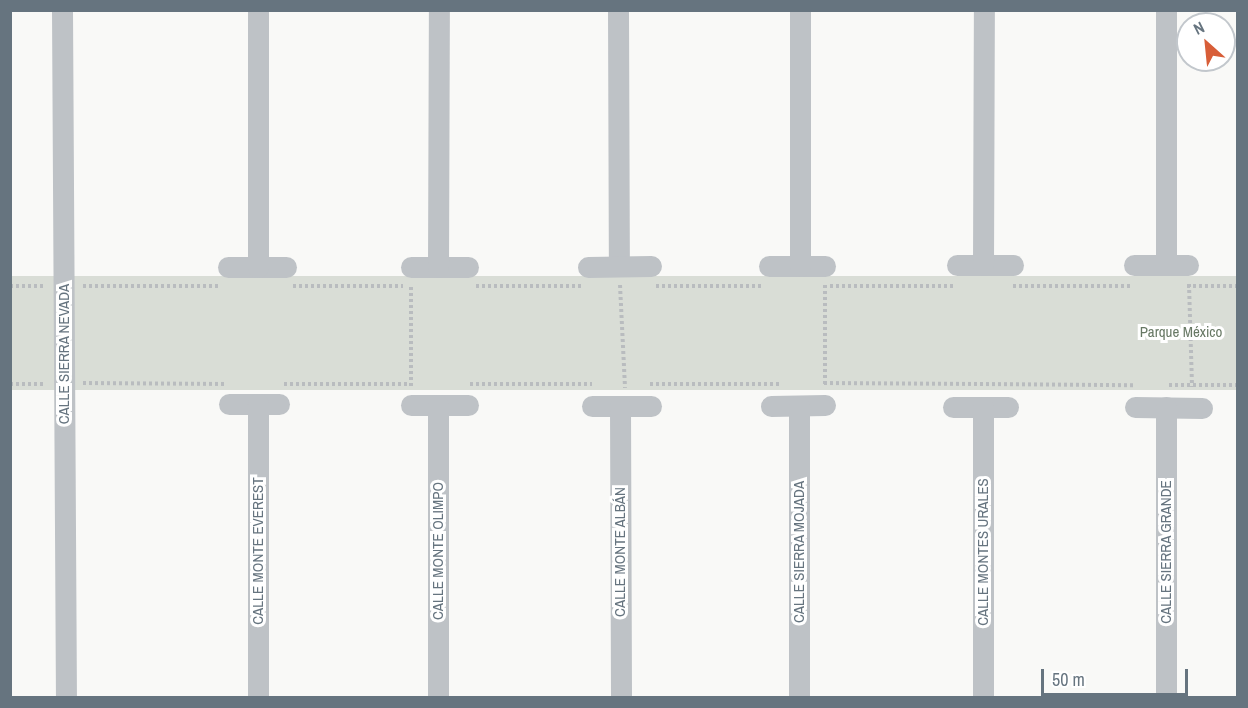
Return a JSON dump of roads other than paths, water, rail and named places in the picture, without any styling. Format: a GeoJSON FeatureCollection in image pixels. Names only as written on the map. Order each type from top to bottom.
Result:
{"type":"FeatureCollection","features":[{"type":"Feature","properties":{"kind":"street","name":"CALLE SIERRA NEVADA"},"geometry":{"type":"LineString","coordinates":[[62,10],[66,698]]}},
{"type":"Feature","properties":{"kind":"street"},"geometry":{"type":"LineString","coordinates":[[258,10],[258,267]]}},
{"type":"Feature","properties":{"kind":"street"},"geometry":{"type":"LineString","coordinates":[[438,267],[439,10]]}},
{"type":"Feature","properties":{"kind":"street"},"geometry":{"type":"LineString","coordinates":[[618,10],[619,266]]}},
{"type":"Feature","properties":{"kind":"street"},"geometry":{"type":"LineString","coordinates":[[800,10],[800,266]]}},
{"type":"Feature","properties":{"kind":"street"},"geometry":{"type":"LineString","coordinates":[[984,10],[984,266]]}},
{"type":"Feature","properties":{"kind":"street"},"geometry":{"type":"LineString","coordinates":[[1166,10],[1166,265]]}},
{"type":"Feature","properties":{"kind":"street"},"geometry":{"type":"LineString","coordinates":[[957,265],[1013,265]]}},
{"type":"Feature","properties":{"kind":"street"},"geometry":{"type":"LineString","coordinates":[[1134,265],[1188,265]]}},
{"type":"Feature","properties":{"kind":"street"},"geometry":{"type":"LineString","coordinates":[[588,267],[651,266]]}},
{"type":"Feature","properties":{"kind":"street"},"geometry":{"type":"LineString","coordinates":[[769,266],[825,266]]}},
{"type":"Feature","properties":{"kind":"street"},"geometry":{"type":"LineString","coordinates":[[228,267],[286,267]]}},
{"type":"Feature","properties":{"kind":"street"},"geometry":{"type":"LineString","coordinates":[[411,267],[468,267]]}},
{"type":"Feature","properties":{"kind":"street"},"geometry":{"type":"LineString","coordinates":[[229,404],[279,404]]}},
{"type":"Feature","properties":{"kind":"street","name":"CALLE MONTE EVEREST"},"geometry":{"type":"LineString","coordinates":[[258,405],[258,698]]}},
{"type":"Feature","properties":{"kind":"street"},"geometry":{"type":"LineString","coordinates":[[411,405],[468,405]]}},
{"type":"Feature","properties":{"kind":"street","name":"CALLE MONTE OLIMPO"},"geometry":{"type":"LineString","coordinates":[[438,405],[438,698]]}},
{"type":"Feature","properties":{"kind":"street"},"geometry":{"type":"LineString","coordinates":[[771,406],[825,405]]}},
{"type":"Feature","properties":{"kind":"street"},"geometry":{"type":"LineString","coordinates":[[592,406],[651,406]]}},
{"type":"Feature","properties":{"kind":"street","name":"CALLE MONTE ALBÁN"},"geometry":{"type":"LineString","coordinates":[[621,698],[623,406]]}},
{"type":"Feature","properties":{"kind":"street","name":"CALLE SIERRA MOJADA"},"geometry":{"type":"LineString","coordinates":[[799,698],[800,406]]}},
{"type":"Feature","properties":{"kind":"street"},"geometry":{"type":"LineString","coordinates":[[953,407],[1008,407]]}},
{"type":"Feature","properties":{"kind":"street","name":"CALLE MONTES URALES"},"geometry":{"type":"LineString","coordinates":[[983,407],[983,698]]}},
{"type":"Feature","properties":{"kind":"street"},"geometry":{"type":"LineString","coordinates":[[1135,407],[1197,408]]}},
{"type":"Feature","properties":{"kind":"street","name":"CALLE SIERRA GRANDE"},"geometry":{"type":"LineString","coordinates":[[1166,408],[1166,698]]}},
{"type":"Feature","properties":{"kind":"park label","name":"Parque México"},"geometry":{"type":"Point","coordinates":[1181,332]}}]}
